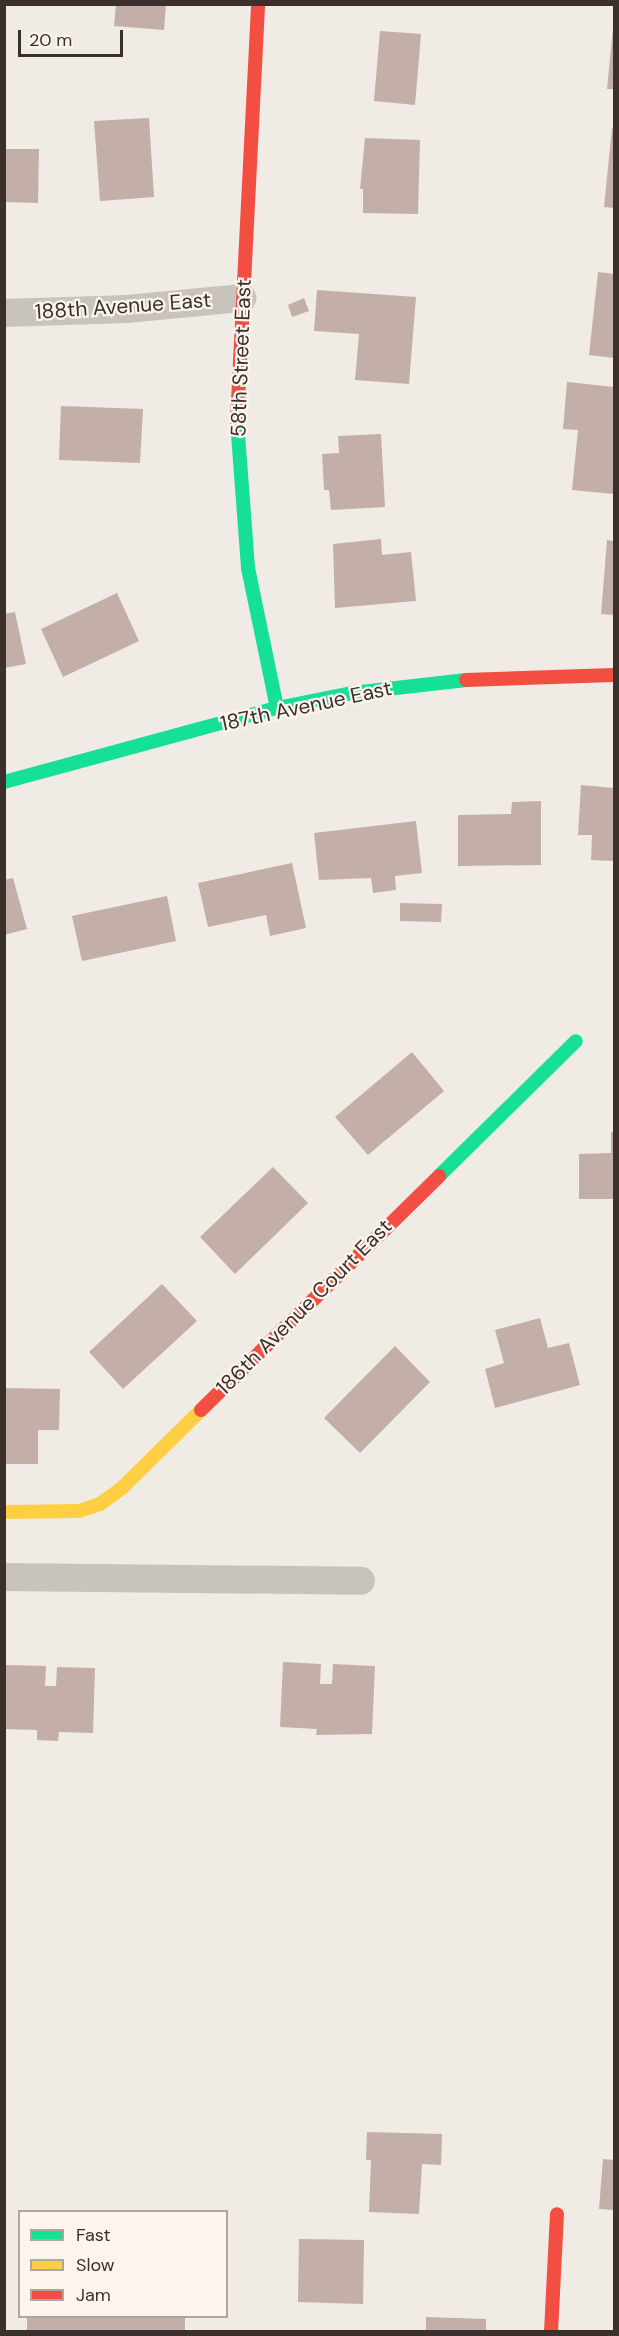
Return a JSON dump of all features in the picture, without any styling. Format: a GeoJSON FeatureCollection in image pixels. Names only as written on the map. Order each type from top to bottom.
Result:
{"type":"FeatureCollection","features":[{"type":"Feature","properties":{"kind":"street","name":"58th Street East"},"geometry":{"type":"LineString","coordinates":[[258,4],[237,426],[240,497],[250,580],[277,708]]}},
{"type":"Feature","properties":{"kind":"street","name":"188th Avenue East"},"geometry":{"type":"LineString","coordinates":[[4,313],[128,309],[242,298]]}},
{"type":"Feature","properties":{"kind":"street","name":"187th Avenue East"},"geometry":{"type":"LineString","coordinates":[[4,782],[277,708],[428,682],[504,676],[615,675]]}},
{"type":"Feature","properties":{"kind":"street","name":"186th Avenue Court East"},"geometry":{"type":"LineString","coordinates":[[4,1512],[79,1511],[100,1504],[122,1488],[576,1041]]}},
{"type":"Feature","properties":{"kind":"street"},"geometry":{"type":"LineString","coordinates":[[4,1577],[361,1581]]}},
{"type":"Feature","properties":{"kind":"street"},"geometry":{"type":"LineString","coordinates":[[551,2331],[557,2214]]}},
{"type":"Feature","properties":{"kind":"building"},"geometry":{"type":"Polygon","coordinates":[[[116,4],[166,4],[164,30],[114,26],[116,4]]]}},
{"type":"Feature","properties":{"kind":"building"},"geometry":{"type":"Polygon","coordinates":[[[613,28],[614,89],[607,89],[613,28]]]}},
{"type":"Feature","properties":{"kind":"building"},"geometry":{"type":"Polygon","coordinates":[[[380,31],[421,34],[415,105],[374,101],[380,31]]]}},
{"type":"Feature","properties":{"kind":"building"},"geometry":{"type":"Polygon","coordinates":[[[149,118],[154,197],[100,201],[94,121],[149,118]]]}},
{"type":"Feature","properties":{"kind":"building"},"geometry":{"type":"Polygon","coordinates":[[[612,128],[614,128],[614,208],[604,207],[612,128]]]}},
{"type":"Feature","properties":{"kind":"building"},"geometry":{"type":"Polygon","coordinates":[[[365,138],[420,140],[418,214],[363,213],[363,189],[360,189],[365,138]]]}},
{"type":"Feature","properties":{"kind":"building"},"geometry":{"type":"Polygon","coordinates":[[[4,149],[39,149],[38,203],[4,202],[4,149]]]}},
{"type":"Feature","properties":{"kind":"building"},"geometry":{"type":"Polygon","coordinates":[[[598,272],[614,274],[614,358],[589,355],[598,272]]]}},
{"type":"Feature","properties":{"kind":"building"},"geometry":{"type":"Polygon","coordinates":[[[317,290],[416,297],[409,384],[355,380],[359,334],[314,331],[317,290]]]}},
{"type":"Feature","properties":{"kind":"building"},"geometry":{"type":"Polygon","coordinates":[[[304,298],[309,311],[292,317],[288,305],[304,298]]]}},
{"type":"Feature","properties":{"kind":"building"},"geometry":{"type":"Polygon","coordinates":[[[567,382],[614,387],[614,494],[572,490],[578,430],[563,429],[567,382]]]}},
{"type":"Feature","properties":{"kind":"building"},"geometry":{"type":"Polygon","coordinates":[[[61,406],[143,409],[140,463],[59,460],[61,406]]]}},
{"type":"Feature","properties":{"kind":"building"},"geometry":{"type":"Polygon","coordinates":[[[381,434],[385,507],[331,510],[329,490],[324,490],[322,454],[339,453],[338,436],[381,434]]]}},
{"type":"Feature","properties":{"kind":"building"},"geometry":{"type":"Polygon","coordinates":[[[381,539],[382,555],[411,552],[416,601],[335,608],[333,544],[381,539]]]}},
{"type":"Feature","properties":{"kind":"building"},"geometry":{"type":"Polygon","coordinates":[[[607,540],[614,541],[614,615],[601,614],[607,540]]]}},
{"type":"Feature","properties":{"kind":"building"},"geometry":{"type":"Polygon","coordinates":[[[117,593],[139,641],[63,677],[41,629],[117,593]]]}},
{"type":"Feature","properties":{"kind":"building"},"geometry":{"type":"Polygon","coordinates":[[[15,612],[26,664],[4,668],[4,614],[15,612]]]}},
{"type":"Feature","properties":{"kind":"building"},"geometry":{"type":"Polygon","coordinates":[[[581,785],[614,788],[614,861],[591,860],[592,835],[578,835],[581,785]]]}},
{"type":"Feature","properties":{"kind":"building"},"geometry":{"type":"Polygon","coordinates":[[[541,801],[541,865],[458,866],[458,815],[511,814],[512,802],[541,801]]]}},
{"type":"Feature","properties":{"kind":"building"},"geometry":{"type":"Polygon","coordinates":[[[416,821],[422,873],[395,876],[396,890],[373,893],[371,878],[319,880],[314,833],[416,821]]]}},
{"type":"Feature","properties":{"kind":"building"},"geometry":{"type":"Polygon","coordinates":[[[292,863],[306,928],[270,936],[266,915],[208,927],[198,883],[292,863]]]}},
{"type":"Feature","properties":{"kind":"building"},"geometry":{"type":"Polygon","coordinates":[[[13,878],[27,929],[4,935],[4,880],[13,878]]]}},
{"type":"Feature","properties":{"kind":"building"},"geometry":{"type":"Polygon","coordinates":[[[167,896],[176,941],[82,961],[72,916],[167,896]]]}},
{"type":"Feature","properties":{"kind":"building"},"geometry":{"type":"Polygon","coordinates":[[[400,903],[442,904],[441,922],[400,921],[400,903]]]}},
{"type":"Feature","properties":{"kind":"building"},"geometry":{"type":"Polygon","coordinates":[[[412,1052],[444,1091],[368,1155],[335,1117],[412,1052]]]}},
{"type":"Feature","properties":{"kind":"building"},"geometry":{"type":"Polygon","coordinates":[[[611,1132],[614,1132],[614,1199],[579,1199],[579,1154],[611,1153],[611,1132]]]}},
{"type":"Feature","properties":{"kind":"building"},"geometry":{"type":"Polygon","coordinates":[[[273,1167],[308,1203],[235,1274],[200,1237],[273,1167]]]}},
{"type":"Feature","properties":{"kind":"building"},"geometry":{"type":"Polygon","coordinates":[[[162,1284],[197,1321],[123,1389],[89,1352],[162,1284]]]}},
{"type":"Feature","properties":{"kind":"building"},"geometry":{"type":"Polygon","coordinates":[[[540,1318],[548,1348],[569,1343],[580,1385],[495,1408],[485,1369],[504,1363],[495,1330],[540,1318]]]}},
{"type":"Feature","properties":{"kind":"building"},"geometry":{"type":"Polygon","coordinates":[[[395,1346],[430,1382],[360,1453],[324,1418],[395,1346]]]}},
{"type":"Feature","properties":{"kind":"building"},"geometry":{"type":"Polygon","coordinates":[[[4,1388],[60,1389],[59,1430],[38,1430],[38,1464],[4,1464],[4,1388]]]}},
{"type":"Feature","properties":{"kind":"building"},"geometry":{"type":"Polygon","coordinates":[[[283,1662],[321,1664],[320,1684],[332,1684],[333,1664],[375,1666],[372,1734],[316,1735],[317,1729],[280,1727],[283,1662]]]}},
{"type":"Feature","properties":{"kind":"building"},"geometry":{"type":"Polygon","coordinates":[[[5,1665],[46,1666],[45,1686],[56,1686],[57,1667],[95,1668],[93,1733],[59,1732],[58,1741],[37,1740],[37,1730],[4,1729],[5,1665]]]}},
{"type":"Feature","properties":{"kind":"building"},"geometry":{"type":"Polygon","coordinates":[[[367,2132],[442,2134],[441,2165],[422,2164],[419,2214],[369,2212],[371,2160],[366,2160],[367,2132]]]}},
{"type":"Feature","properties":{"kind":"building"},"geometry":{"type":"Polygon","coordinates":[[[603,2159],[614,2160],[614,2210],[599,2209],[603,2159]]]}},
{"type":"Feature","properties":{"kind":"building"},"geometry":{"type":"Polygon","coordinates":[[[299,2239],[364,2240],[363,2304],[298,2302],[299,2239]]]}},
{"type":"Feature","properties":{"kind":"building"},"geometry":{"type":"Polygon","coordinates":[[[426,2317],[486,2319],[486,2332],[426,2332],[426,2317]]]}},
{"type":"Feature","properties":{"kind":"building"},"geometry":{"type":"Polygon","coordinates":[[[27,2318],[185,2318],[185,2332],[27,2332],[27,2318]]]}},
{"type":"Feature","properties":{"kind":"traffic: fast"},"geometry":{"type":"LineString","coordinates":[[237,421],[248,568],[277,708]]}},
{"type":"Feature","properties":{"kind":"traffic: fast"},"geometry":{"type":"LineString","coordinates":[[4,782],[277,708],[352,693],[466,680]]}},
{"type":"Feature","properties":{"kind":"traffic: fast"},"geometry":{"type":"LineString","coordinates":[[439,1176],[576,1041]]}},
{"type":"Feature","properties":{"kind":"traffic: slow"},"geometry":{"type":"LineString","coordinates":[[4,1512],[79,1511],[100,1504],[122,1488],[201,1410]]}},
{"type":"Feature","properties":{"kind":"traffic: jam"},"geometry":{"type":"LineString","coordinates":[[237,421],[258,4]]}},
{"type":"Feature","properties":{"kind":"traffic: jam"},"geometry":{"type":"LineString","coordinates":[[466,680],[614,675]]}},
{"type":"Feature","properties":{"kind":"traffic: jam"},"geometry":{"type":"LineString","coordinates":[[201,1410],[439,1176]]}},
{"type":"Feature","properties":{"kind":"traffic: jam"},"geometry":{"type":"LineString","coordinates":[[551,2332],[557,2214]]}}]}
